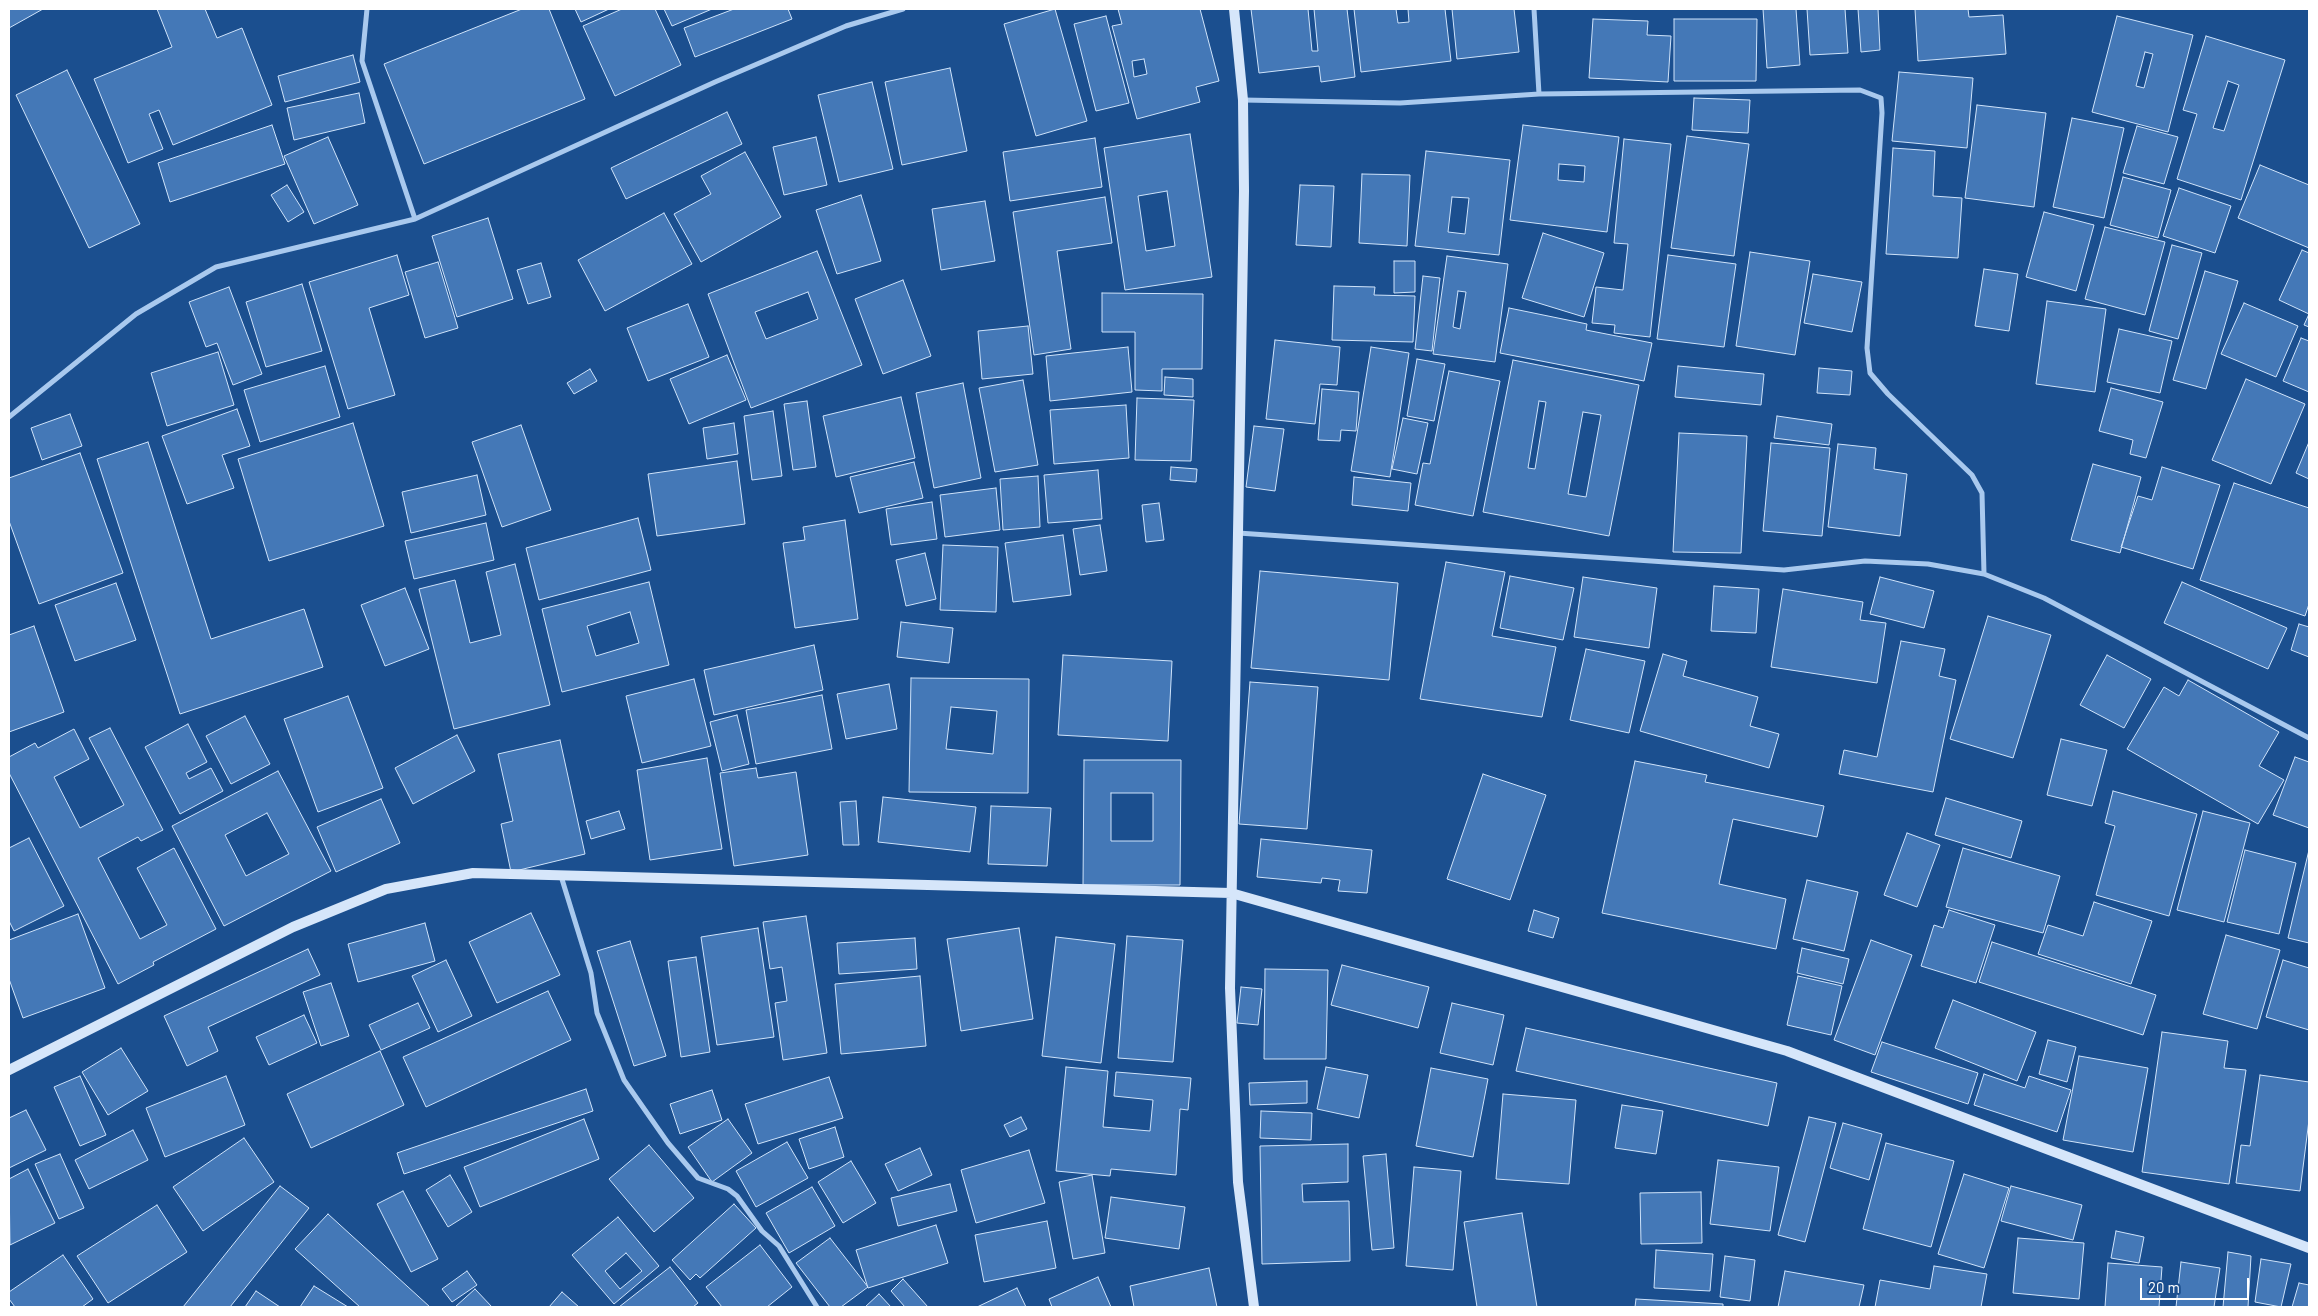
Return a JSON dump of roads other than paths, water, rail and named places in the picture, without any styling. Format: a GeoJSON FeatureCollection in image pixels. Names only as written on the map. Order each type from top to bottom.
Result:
{"type":"FeatureCollection","features":[{"type":"Feature","properties":{"kind":"street"},"geometry":{"type":"LineString","coordinates":[[367,9],[362,61],[415,219]]}},
{"type":"Feature","properties":{"kind":"street"},"geometry":{"type":"LineString","coordinates":[[9,417],[136,314],[216,267],[415,219],[715,82],[846,26],[903,9]]}},
{"type":"Feature","properties":{"kind":"street"},"geometry":{"type":"LineString","coordinates":[[1234,9],[1243,100],[1244,191],[1230,988],[1238,1182],[1254,1307]]}},
{"type":"Feature","properties":{"kind":"street"},"geometry":{"type":"LineString","coordinates":[[1534,9],[1539,94]]}},
{"type":"Feature","properties":{"kind":"street"},"geometry":{"type":"LineString","coordinates":[[1243,100],[1400,103],[1539,94],[1860,90],[1880,98],[1882,113],[1867,348],[1870,373],[1888,394],[1972,475],[1982,493],[1984,574]]}},
{"type":"Feature","properties":{"kind":"street"},"geometry":{"type":"LineString","coordinates":[[1238,533],[1784,570],[1865,561],[1928,564],[1984,574],[2044,598],[2309,738]]}},
{"type":"Feature","properties":{"kind":"street"},"geometry":{"type":"LineString","coordinates":[[9,1070],[293,927],[386,889],[473,873],[1231,893],[1787,1050],[2309,1248]]}},
{"type":"Feature","properties":{"kind":"street"},"geometry":{"type":"LineString","coordinates":[[561,875],[591,973],[597,1013],[624,1080],[668,1143],[698,1178],[728,1189],[737,1196],[762,1231],[780,1246],[818,1307]]}}]}
